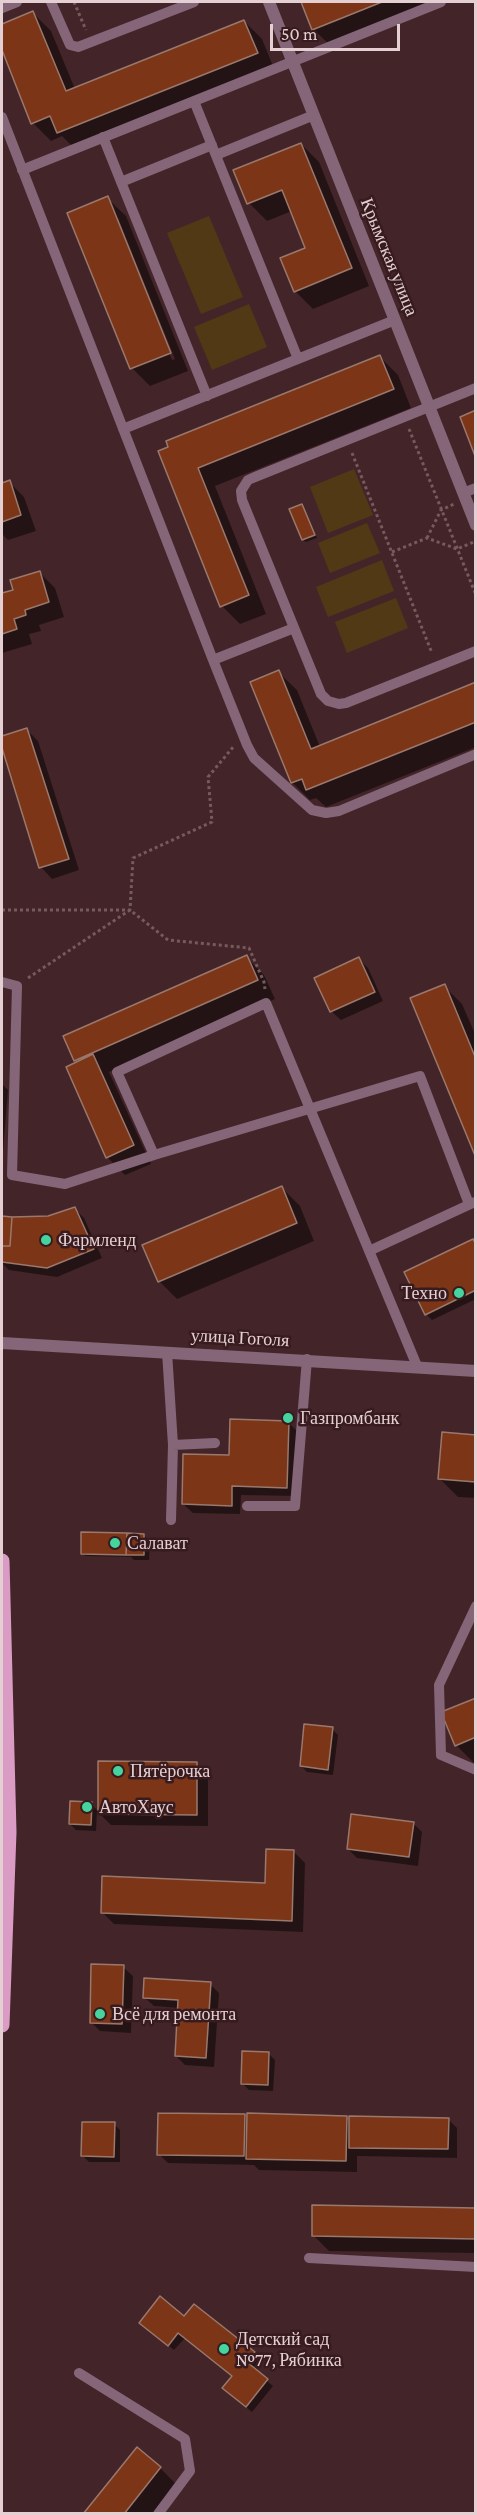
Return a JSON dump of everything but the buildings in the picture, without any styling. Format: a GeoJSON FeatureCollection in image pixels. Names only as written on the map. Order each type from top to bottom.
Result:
{"type":"FeatureCollection","features":[{"type":"Feature","properties":{"kind":"main road"},"geometry":{"type":"LineString","coordinates":[[2,1561],[9,1832],[2,2025]]}},
{"type":"Feature","properties":{"kind":"street","name":"Крымская улица"},"geometry":{"type":"LineString","coordinates":[[268,2],[476,525]]}},
{"type":"Feature","properties":{"kind":"street","name":"улица Гоголя"},"geometry":{"type":"LineString","coordinates":[[2,1343],[307,1359],[476,1371]]}},
{"type":"Feature","properties":{"kind":"lane"},"geometry":{"type":"LineString","coordinates":[[2,8],[17,2]]}},
{"type":"Feature","properties":{"kind":"lane"},"geometry":{"type":"LineString","coordinates":[[51,2],[70,45],[78,47],[194,2]]}},
{"type":"Feature","properties":{"kind":"lane"},"geometry":{"type":"LineString","coordinates":[[22,170],[441,2]]}},
{"type":"Feature","properties":{"kind":"lane"},"geometry":{"type":"LineString","coordinates":[[194,101],[298,359]]}},
{"type":"Feature","properties":{"kind":"lane"},"geometry":{"type":"LineString","coordinates":[[121,182],[314,115]]}},
{"type":"Feature","properties":{"kind":"lane"},"geometry":{"type":"LineString","coordinates":[[2,117],[213,660],[243,735],[260,764],[312,810],[327,813],[339,811],[476,754]]}},
{"type":"Feature","properties":{"kind":"lane"},"geometry":{"type":"LineString","coordinates":[[103,137],[207,396]]}},
{"type":"Feature","properties":{"kind":"lane"},"geometry":{"type":"LineString","coordinates":[[123,429],[394,320]]}},
{"type":"Feature","properties":{"kind":"lane"},"geometry":{"type":"LineString","coordinates":[[476,388],[248,480],[241,491],[242,500],[321,694],[333,703],[346,703],[476,651]]}},
{"type":"Feature","properties":{"kind":"lane"},"geometry":{"type":"LineString","coordinates":[[464,496],[476,488]]}},
{"type":"Feature","properties":{"kind":"lane"},"geometry":{"type":"LineString","coordinates":[[213,660],[294,628]]}},
{"type":"Feature","properties":{"kind":"lane"},"geometry":{"type":"LineString","coordinates":[[2,982],[17,986],[12,1175],[66,1184],[154,1155],[420,1076],[472,1203],[369,1251]]}},
{"type":"Feature","properties":{"kind":"lane"},"geometry":{"type":"LineString","coordinates":[[154,1155],[117,1072],[266,1003],[417,1366]]}},
{"type":"Feature","properties":{"kind":"lane"},"geometry":{"type":"LineString","coordinates":[[167,1352],[173,1444],[171,1520]]}},
{"type":"Feature","properties":{"kind":"lane"},"geometry":{"type":"LineString","coordinates":[[246,1506],[295,1506],[307,1359]]}},
{"type":"Feature","properties":{"kind":"lane"},"geometry":{"type":"LineString","coordinates":[[173,1444],[215,1443]]}},
{"type":"Feature","properties":{"kind":"lane"},"geometry":{"type":"LineString","coordinates":[[476,1606],[439,1685],[441,1755],[476,1770]]}},
{"type":"Feature","properties":{"kind":"lane"},"geometry":{"type":"LineString","coordinates":[[309,2258],[476,2267]]}},
{"type":"Feature","properties":{"kind":"lane"},"geometry":{"type":"LineString","coordinates":[[79,2373],[185,2439],[190,2471],[158,2514]]}},
{"type":"Feature","properties":{"kind":"path"},"geometry":{"type":"LineString","coordinates":[[74,2],[91,43]]}},
{"type":"Feature","properties":{"kind":"path"},"geometry":{"type":"LineString","coordinates":[[404,417],[476,595]]}},
{"type":"Feature","properties":{"kind":"path"},"geometry":{"type":"LineString","coordinates":[[346,440],[438,666]]}},
{"type":"Feature","properties":{"kind":"path"},"geometry":{"type":"LineString","coordinates":[[392,552],[427,538],[441,510],[464,496]]}},
{"type":"Feature","properties":{"kind":"path"},"geometry":{"type":"LineString","coordinates":[[427,538],[457,549],[476,541]]}},
{"type":"Feature","properties":{"kind":"path"},"geometry":{"type":"LineString","coordinates":[[130,910],[133,858],[212,822],[208,777],[243,735]]}},
{"type":"Feature","properties":{"kind":"path"},"geometry":{"type":"LineString","coordinates":[[2,910],[130,910],[168,940],[249,948],[264,982],[266,1003]]}},
{"type":"Feature","properties":{"kind":"path"},"geometry":{"type":"LineString","coordinates":[[17,986],[130,910]]}},
{"type":"Feature","properties":{"kind":"shaded area"},"geometry":{"type":"Polygon","coordinates":[[[209,216],[243,297],[201,314],[167,233],[209,216]]]}},
{"type":"Feature","properties":{"kind":"shaded area"},"geometry":{"type":"Polygon","coordinates":[[[249,304],[267,347],[212,370],[194,327],[249,304]]]}},
{"type":"Feature","properties":{"kind":"shaded area"},"geometry":{"type":"Polygon","coordinates":[[[354,469],[373,515],[328,533],[310,487],[354,469]]]}},
{"type":"Feature","properties":{"kind":"shaded area"},"geometry":{"type":"Polygon","coordinates":[[[367,523],[380,553],[330,573],[318,543],[367,523]]]}},
{"type":"Feature","properties":{"kind":"shaded area"},"geometry":{"type":"Polygon","coordinates":[[[382,560],[394,591],[328,617],[316,587],[382,560]]]}},
{"type":"Feature","properties":{"kind":"shaded area"},"geometry":{"type":"Polygon","coordinates":[[[396,598],[408,628],[347,653],[335,622],[396,598]]]}},
{"type":"Feature","properties":{"kind":"place","name":"Фармленд"},"geometry":{"type":"Point","coordinates":[46,1240]}},
{"type":"Feature","properties":{"kind":"place","name":"Техно"},"geometry":{"type":"Point","coordinates":[459,1293]}},
{"type":"Feature","properties":{"kind":"place","name":"Газпромбанк"},"geometry":{"type":"Point","coordinates":[288,1418]}},
{"type":"Feature","properties":{"kind":"place","name":"Салават"},"geometry":{"type":"Point","coordinates":[115,1543]}},
{"type":"Feature","properties":{"kind":"place","name":"Пятёрочка"},"geometry":{"type":"Point","coordinates":[118,1771]}},
{"type":"Feature","properties":{"kind":"place","name":"АвтоХаус"},"geometry":{"type":"Point","coordinates":[87,1807]}},
{"type":"Feature","properties":{"kind":"place","name":"Всё для ремонта"},"geometry":{"type":"Point","coordinates":[100,2014]}},
{"type":"Feature","properties":{"kind":"place","name":"Детский сад №77, Рябинка"},"geometry":{"type":"Point","coordinates":[224,2349]}}]}
